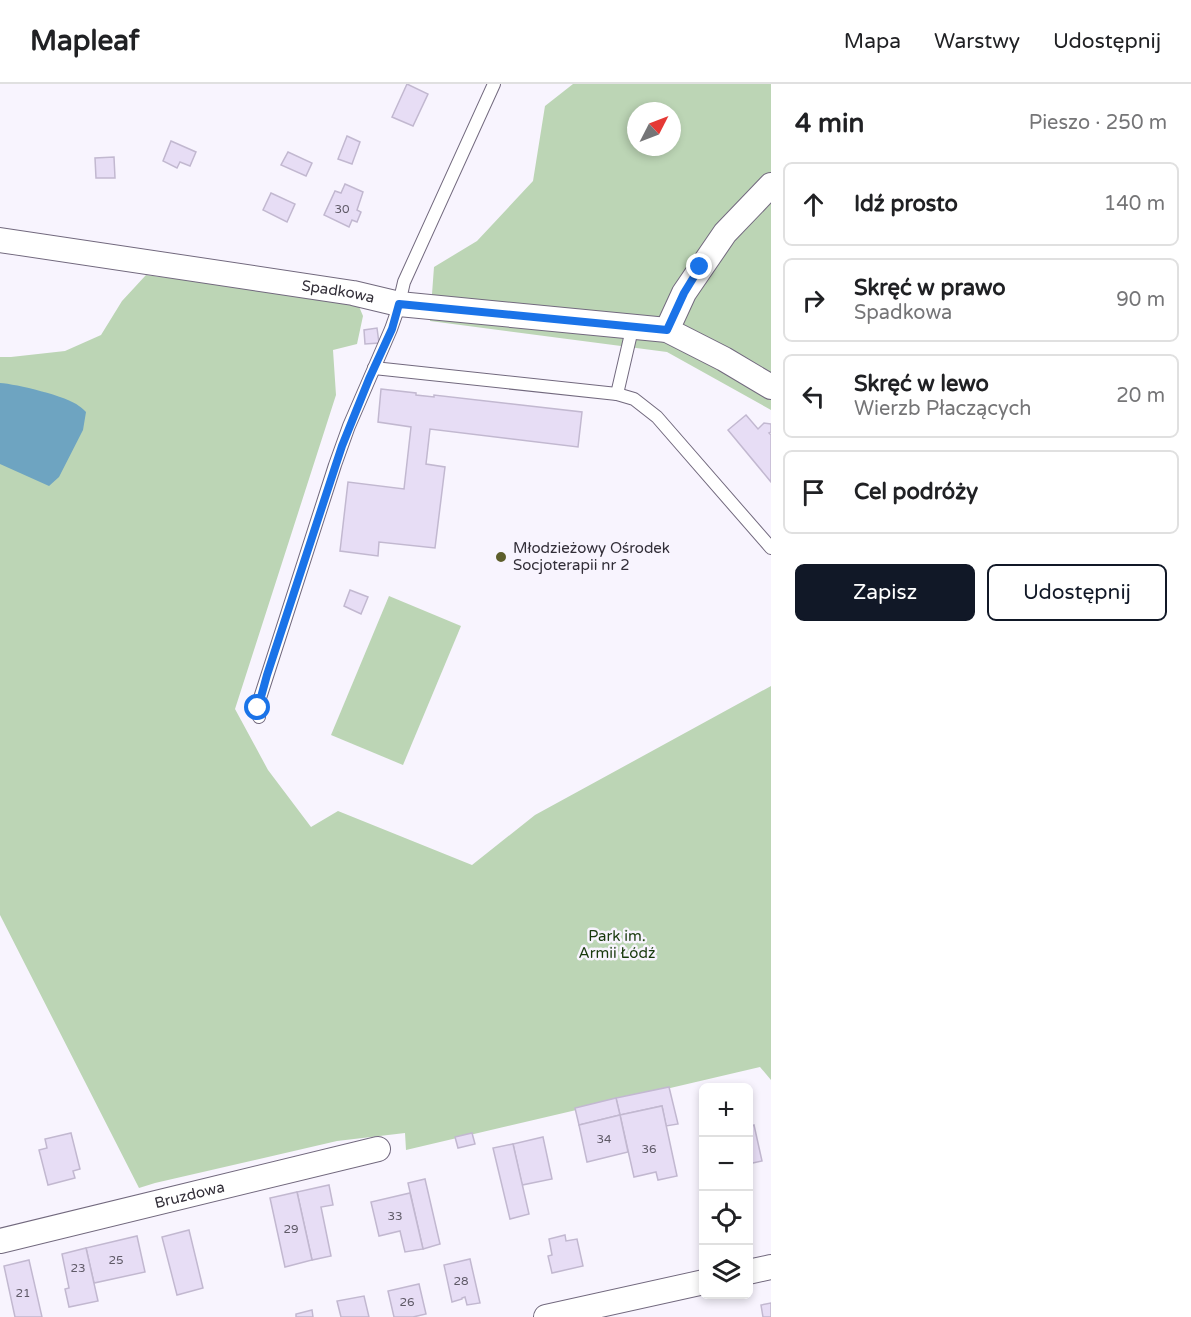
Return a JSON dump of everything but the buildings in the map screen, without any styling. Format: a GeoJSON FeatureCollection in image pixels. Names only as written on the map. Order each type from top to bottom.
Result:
{"type":"FeatureCollection","features":[{"type":"Feature","properties":{"kind":"street"},"geometry":{"type":"LineString","coordinates":[[667,330],[684,293],[725,233],[771,185]]}},
{"type":"Feature","properties":{"kind":"street","name":"Spadkowa"},"geometry":{"type":"LineString","coordinates":[[0,240],[353,293],[399,304],[667,330],[724,359],[771,387]]}},
{"type":"Feature","properties":{"kind":"street","name":"Bruzdowa"},"geometry":{"type":"LineString","coordinates":[[0,1240],[378,1149]]}},
{"type":"Feature","properties":{"kind":"street"},"geometry":{"type":"LineString","coordinates":[[753,1271],[771,1267]]}},
{"type":"Feature","properties":{"kind":"street"},"geometry":{"type":"LineString","coordinates":[[546,1317],[699,1283]]}},
{"type":"Feature","properties":{"kind":"lane"},"geometry":{"type":"LineString","coordinates":[[259,717],[260,698],[349,426],[392,329],[404,282],[494,84]]}},
{"type":"Feature","properties":{"kind":"lane"},"geometry":{"type":"LineString","coordinates":[[617,394],[633,326]]}},
{"type":"Feature","properties":{"kind":"lane"},"geometry":{"type":"LineString","coordinates":[[374,368],[617,394],[634,399],[657,417],[771,548]]}},
{"type":"Feature","properties":{"kind":"green space"},"geometry":{"type":"Polygon","coordinates":[[[573,84],[771,84],[771,410],[667,352],[430,321],[434,267],[477,241],[533,181],[545,106],[573,84]]]}},
{"type":"Feature","properties":{"kind":"green space","name":"Park im. Armii Łódź"},"geometry":{"type":"Polygon","coordinates":[[[146,275],[358,304],[363,316],[357,344],[333,350],[336,395],[235,709],[268,770],[311,827],[338,811],[472,865],[535,815],[771,686],[771,1080],[760,1067],[406,1150],[405,1133],[337,1141],[139,1188],[0,915],[0,357],[65,351],[101,335],[122,301],[146,275]]]}},
{"type":"Feature","properties":{"kind":"green space"},"geometry":{"type":"Polygon","coordinates":[[[389,596],[461,626],[403,765],[331,735],[389,596]]]}},
{"type":"Feature","properties":{"kind":"water"},"geometry":{"type":"Polygon","coordinates":[[[0,383],[53,395],[73,402],[86,412],[83,430],[59,477],[49,486],[0,464],[0,383]]]}},
{"type":"Feature","properties":{"kind":"place","name":"Młodzieżowy Ośrodek Socjoterapii nr 2"},"geometry":{"type":"Point","coordinates":[501,557]}},
{"type":"Feature","properties":{"kind":"route"},"geometry":{"type":"LineString","coordinates":[[258,708],[335,465],[349,426],[392,329],[399,304],[667,330],[684,293],[700,267]]}}]}
